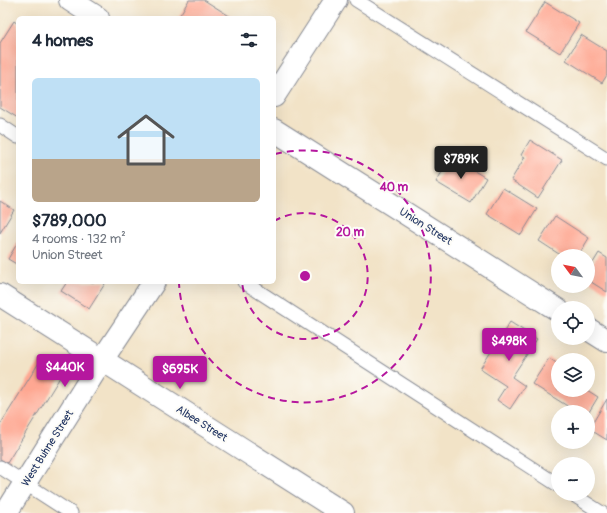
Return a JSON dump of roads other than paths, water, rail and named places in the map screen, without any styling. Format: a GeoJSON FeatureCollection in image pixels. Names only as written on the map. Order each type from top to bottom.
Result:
{"type":"FeatureCollection","features":[{"type":"Feature","properties":{"kind":"street"},"geometry":{"type":"LineString","coordinates":[[70,0],[95,16]]}},
{"type":"Feature","properties":{"kind":"street"},"geometry":{"type":"LineString","coordinates":[[276,93],[336,0]]}},
{"type":"Feature","properties":{"kind":"street","name":"Union Street"},"geometry":{"type":"LineString","coordinates":[[276,131],[551,306]]}},
{"type":"Feature","properties":{"kind":"street","name":"West Buhne Street"},"geometry":{"type":"LineString","coordinates":[[6,513],[102,360],[153,284]]}},
{"type":"Feature","properties":{"kind":"street","name":"Albee Street"},"geometry":{"type":"LineString","coordinates":[[0,295],[343,513]]}},
{"type":"Feature","properties":{"kind":"street"},"geometry":{"type":"LineString","coordinates":[[595,333],[607,341]]}},
{"type":"Feature","properties":{"kind":"lane"},"geometry":{"type":"LineString","coordinates":[[356,0],[607,159]]}},
{"type":"Feature","properties":{"kind":"lane"},"geometry":{"type":"LineString","coordinates":[[0,125],[16,136]]}},
{"type":"Feature","properties":{"kind":"lane"},"geometry":{"type":"LineString","coordinates":[[247,284],[551,480]]}},
{"type":"Feature","properties":{"kind":"lane"},"geometry":{"type":"LineString","coordinates":[[0,467],[71,513]]}},
{"type":"Feature","properties":{"kind":"lane"},"geometry":{"type":"LineString","coordinates":[[583,501],[602,513]]}}]}
